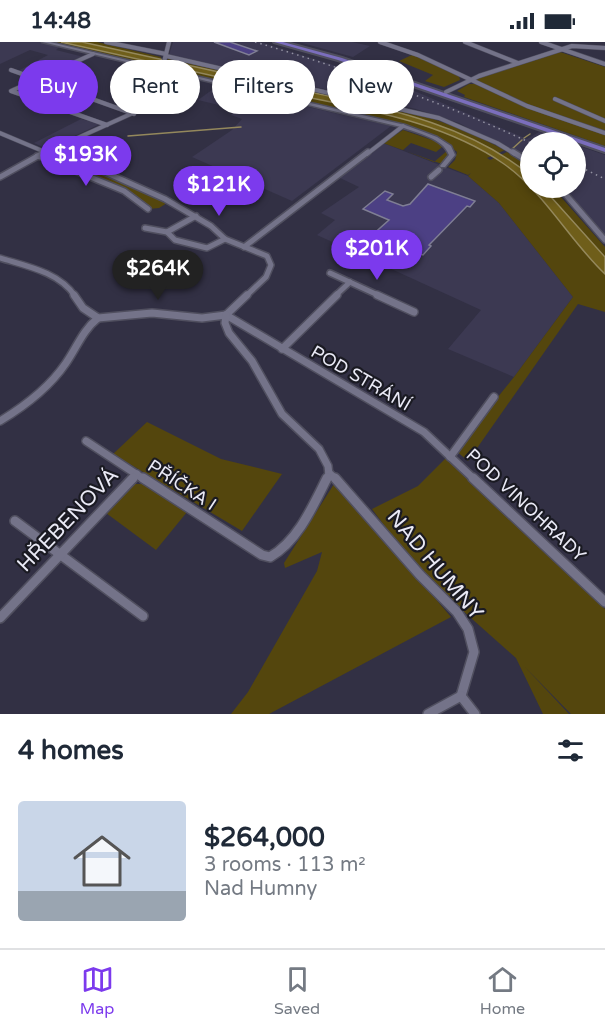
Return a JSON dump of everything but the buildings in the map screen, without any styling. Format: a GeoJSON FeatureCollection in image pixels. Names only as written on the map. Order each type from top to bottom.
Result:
{"type":"FeatureCollection","features":[{"type":"Feature","properties":{"kind":"main road"},"geometry":{"type":"LineString","coordinates":[[277,42],[340,59],[444,93]]}},
{"type":"Feature","properties":{"kind":"main road"},"geometry":{"type":"LineString","coordinates":[[289,42],[363,63],[605,150]]}},
{"type":"Feature","properties":{"kind":"street"},"geometry":{"type":"LineString","coordinates":[[44,42],[121,60]]}},
{"type":"Feature","properties":{"kind":"street"},"geometry":{"type":"LineString","coordinates":[[106,42],[439,118],[520,156]]}},
{"type":"Feature","properties":{"kind":"street"},"geometry":{"type":"LineString","coordinates":[[165,60],[169,42]]}},
{"type":"Feature","properties":{"kind":"street"},"geometry":{"type":"LineString","coordinates":[[380,42],[409,51],[521,104],[605,133]]}},
{"type":"Feature","properties":{"kind":"street"},"geometry":{"type":"LineString","coordinates":[[465,42],[518,63]]}},
{"type":"Feature","properties":{"kind":"street"},"geometry":{"type":"LineString","coordinates":[[542,42],[605,64]]}},
{"type":"Feature","properties":{"kind":"street"},"geometry":{"type":"LineString","coordinates":[[444,93],[469,80],[572,44],[605,48]]}},
{"type":"Feature","properties":{"kind":"street"},"geometry":{"type":"LineString","coordinates":[[80,60],[93,54]]}},
{"type":"Feature","properties":{"kind":"street"},"geometry":{"type":"LineString","coordinates":[[11,70],[18,73]]}},
{"type":"Feature","properties":{"kind":"street"},"geometry":{"type":"LineString","coordinates":[[200,78],[404,126],[435,138],[449,147],[452,156],[431,177]]}},
{"type":"Feature","properties":{"kind":"street"},"geometry":{"type":"LineString","coordinates":[[18,89],[11,92],[18,94]]}},
{"type":"Feature","properties":{"kind":"street"},"geometry":{"type":"LineString","coordinates":[[555,99],[605,121]]}},
{"type":"Feature","properties":{"kind":"street"},"geometry":{"type":"LineString","coordinates":[[568,121],[586,112]]}},
{"type":"Feature","properties":{"kind":"street"},"geometry":{"type":"LineString","coordinates":[[75,114],[107,125]]}},
{"type":"Feature","properties":{"kind":"street"},"geometry":{"type":"LineString","coordinates":[[0,177],[45,152],[134,114]]}},
{"type":"Feature","properties":{"kind":"street"},"geometry":{"type":"LineString","coordinates":[[244,247],[404,126]]}},
{"type":"Feature","properties":{"kind":"street"},"geometry":{"type":"LineString","coordinates":[[0,133],[45,152]]}},
{"type":"Feature","properties":{"kind":"street"},"geometry":{"type":"LineString","coordinates":[[0,258],[34,268],[62,282],[71,290],[82,308],[98,318],[152,313],[202,318],[226,315],[266,277],[270,269],[267,256],[225,239],[196,216],[153,193],[75,159],[66,152],[69,143],[74,139]]}},
{"type":"Feature","properties":{"kind":"street"},"geometry":{"type":"LineString","coordinates":[[37,156],[52,160],[75,159]]}},
{"type":"Feature","properties":{"kind":"street"},"geometry":{"type":"LineString","coordinates":[[75,159],[67,164],[68,168],[101,181],[140,201],[148,209]]}},
{"type":"Feature","properties":{"kind":"street"},"geometry":{"type":"LineString","coordinates":[[101,181],[111,174]]}},
{"type":"Feature","properties":{"kind":"street"},"geometry":{"type":"LineString","coordinates":[[140,201],[153,193]]}},
{"type":"Feature","properties":{"kind":"street"},"geometry":{"type":"LineString","coordinates":[[569,198],[605,240]]}},
{"type":"Feature","properties":{"kind":"street"},"geometry":{"type":"LineString","coordinates":[[167,232],[196,216]]}},
{"type":"Feature","properties":{"kind":"street"},"geometry":{"type":"LineString","coordinates":[[145,228],[167,232],[176,240],[207,248],[225,239]]}},
{"type":"Feature","properties":{"kind":"street"},"geometry":{"type":"LineString","coordinates":[[330,273],[414,312]]}},
{"type":"Feature","properties":{"kind":"street","name":"POD STRÁNÍ"},"geometry":{"type":"LineString","coordinates":[[282,349],[350,282]]}},
{"type":"Feature","properties":{"kind":"street","name":"POD STRÁNÍ"},"geometry":{"type":"LineString","coordinates":[[226,315],[424,432]]}},
{"type":"Feature","properties":{"kind":"street","name":"NAD HUMNY"},"geometry":{"type":"LineString","coordinates":[[226,315],[224,322],[228,331],[252,362],[272,399],[288,420],[318,448],[329,472],[342,484],[421,577],[466,624],[474,644],[468,677],[460,696]]}},
{"type":"Feature","properties":{"kind":"street"},"geometry":{"type":"LineString","coordinates":[[0,421],[26,404],[54,377],[84,331],[98,318]]}},
{"type":"Feature","properties":{"kind":"street"},"geometry":{"type":"LineString","coordinates":[[450,457],[489,410],[494,397]]}},
{"type":"Feature","properties":{"kind":"street","name":"POD VINOHRADY"},"geometry":{"type":"LineString","coordinates":[[424,432],[605,602]]}},
{"type":"Feature","properties":{"kind":"street","name":"PŘÍČKA I"},"geometry":{"type":"LineString","coordinates":[[86,441],[262,555],[270,557],[284,549],[311,507],[329,472]]}},
{"type":"Feature","properties":{"kind":"street","name":"HŘEBENOVÁ"},"geometry":{"type":"LineString","coordinates":[[0,618],[137,474]]}},
{"type":"Feature","properties":{"kind":"street"},"geometry":{"type":"LineString","coordinates":[[15,520],[143,616]]}},
{"type":"Feature","properties":{"kind":"street"},"geometry":{"type":"LineString","coordinates":[[428,714],[460,696],[475,714]]}},
{"type":"Feature","properties":{"kind":"shaded area"},"geometry":{"type":"Polygon","coordinates":[[[0,42],[40,42],[59,47],[56,50],[84,57],[78,60],[39,60],[48,55],[30,50],[0,64],[0,42]]]}},
{"type":"Feature","properties":{"kind":"shaded area"},"geometry":{"type":"Polygon","coordinates":[[[50,42],[97,42],[161,57],[160,60],[125,60],[50,42]]]}},
{"type":"Feature","properties":{"kind":"shaded area"},"geometry":{"type":"Polygon","coordinates":[[[61,42],[82,42],[164,60],[141,60],[61,42]]]}},
{"type":"Feature","properties":{"kind":"shaded area"},"geometry":{"type":"Polygon","coordinates":[[[173,42],[260,42],[327,63],[327,90],[315,87],[315,60],[212,60],[212,64],[169,55],[173,42]]]}},
{"type":"Feature","properties":{"kind":"shaded area"},"geometry":{"type":"Polygon","coordinates":[[[299,42],[352,42],[370,46],[353,57],[299,42]]]}},
{"type":"Feature","properties":{"kind":"shaded area"},"geometry":{"type":"Polygon","coordinates":[[[560,52],[605,67],[605,146],[586,139],[586,132],[565,132],[464,97],[465,95],[457,91],[469,84],[481,84],[476,80],[560,52]]]}},
{"type":"Feature","properties":{"kind":"shaded area"},"geometry":{"type":"Polygon","coordinates":[[[414,54],[459,76],[460,80],[444,87],[425,81],[433,75],[414,67],[414,60],[401,60],[414,54]]]}},
{"type":"Feature","properties":{"kind":"shaded area"},"geometry":{"type":"Polygon","coordinates":[[[200,65],[212,68],[212,80],[200,77],[200,65]]]}},
{"type":"Feature","properties":{"kind":"shaded area"},"geometry":{"type":"Polygon","coordinates":[[[200,68],[212,71],[212,76],[200,73],[200,68]]]}},
{"type":"Feature","properties":{"kind":"shaded area"},"geometry":{"type":"Polygon","coordinates":[[[212,90],[212,103],[200,99],[212,90]]]}},
{"type":"Feature","properties":{"kind":"shaded area"},"geometry":{"type":"Polygon","coordinates":[[[315,90],[327,93],[327,107],[315,105],[315,90]]]}},
{"type":"Feature","properties":{"kind":"shaded area"},"geometry":{"type":"Polygon","coordinates":[[[414,91],[520,136],[520,158],[459,123],[414,109],[414,91]]]}},
{"type":"Feature","properties":{"kind":"shaded area"},"geometry":{"type":"Polygon","coordinates":[[[315,93],[327,96],[327,101],[315,99],[315,93]]]}},
{"type":"Feature","properties":{"kind":"shaded area"},"geometry":{"type":"Polygon","coordinates":[[[315,109],[327,111],[327,114],[339,114],[391,126],[292,201],[192,157],[232,130],[242,119],[231,115],[315,114],[315,109]]]}},
{"type":"Feature","properties":{"kind":"shaded area"},"geometry":{"type":"Polygon","coordinates":[[[414,112],[462,129],[505,150],[487,158],[490,160],[507,152],[520,161],[520,198],[562,198],[605,247],[605,312],[578,304],[468,461],[455,450],[514,377],[573,297],[499,203],[468,176],[471,173],[468,175],[448,167],[455,160],[457,152],[444,141],[401,125],[355,114],[414,112]]]}},
{"type":"Feature","properties":{"kind":"shaded area"},"geometry":{"type":"Polygon","coordinates":[[[381,114],[403,114],[447,128],[476,141],[520,168],[520,177],[480,149],[429,127],[381,114]]]}},
{"type":"Feature","properties":{"kind":"shaded area"},"geometry":{"type":"Polygon","coordinates":[[[81,119],[100,124],[47,149],[34,143],[81,119]]]}},
{"type":"Feature","properties":{"kind":"shaded area"},"geometry":{"type":"Polygon","coordinates":[[[403,130],[438,142],[442,147],[436,152],[411,143],[403,150],[383,143],[403,130]]]}},
{"type":"Feature","properties":{"kind":"shaded area"},"geometry":{"type":"Polygon","coordinates":[[[383,143],[468,176],[499,203],[573,297],[514,377],[448,349],[481,310],[317,235],[335,220],[321,213],[359,187],[338,177],[383,143]]]}},
{"type":"Feature","properties":{"kind":"shaded area"},"geometry":{"type":"Polygon","coordinates":[[[62,148],[63,157],[167,203],[159,208],[148,209],[124,191],[69,169],[71,164],[44,156],[62,148]]]}},
{"type":"Feature","properties":{"kind":"shaded area"},"geometry":{"type":"Polygon","coordinates":[[[586,148],[605,155],[605,244],[566,198],[586,198],[586,148]]]}},
{"type":"Feature","properties":{"kind":"shaded area"},"geometry":{"type":"Polygon","coordinates":[[[448,150],[447,160],[442,164],[435,161],[448,150]]]}},
{"type":"Feature","properties":{"kind":"shaded area"},"geometry":{"type":"Polygon","coordinates":[[[540,198],[552,198],[605,257],[605,274],[592,261],[540,198]]]}},
{"type":"Feature","properties":{"kind":"shaded area"},"geometry":{"type":"Polygon","coordinates":[[[147,422],[221,459],[282,474],[242,531],[113,454],[147,422]]]}},
{"type":"Feature","properties":{"kind":"shaded area"},"geometry":{"type":"Polygon","coordinates":[[[446,458],[605,609],[605,714],[571,714],[524,666],[569,714],[543,714],[516,658],[444,594],[396,541],[372,509],[418,486],[446,458]]]}},
{"type":"Feature","properties":{"kind":"shaded area"},"geometry":{"type":"Polygon","coordinates":[[[135,484],[144,484],[187,512],[156,550],[106,513],[135,484]]]}},
{"type":"Feature","properties":{"kind":"shaded area"},"geometry":{"type":"Polygon","coordinates":[[[334,484],[451,617],[269,714],[231,714],[248,692],[317,571],[322,552],[285,568],[284,563],[334,484]]]}},
{"type":"Feature","properties":{"kind":"waterway"},"geometry":{"type":"LineString","coordinates":[[128,136],[241,127]]}},
{"type":"Feature","properties":{"kind":"waterway"},"geometry":{"type":"LineString","coordinates":[[512,149],[520,142]]}},
{"type":"Feature","properties":{"kind":"railway"},"geometry":{"type":"LineString","coordinates":[[255,42],[395,88],[520,138]]}},
{"type":"Feature","properties":{"kind":"railway"},"geometry":{"type":"LineString","coordinates":[[586,170],[605,179]]}}]}
